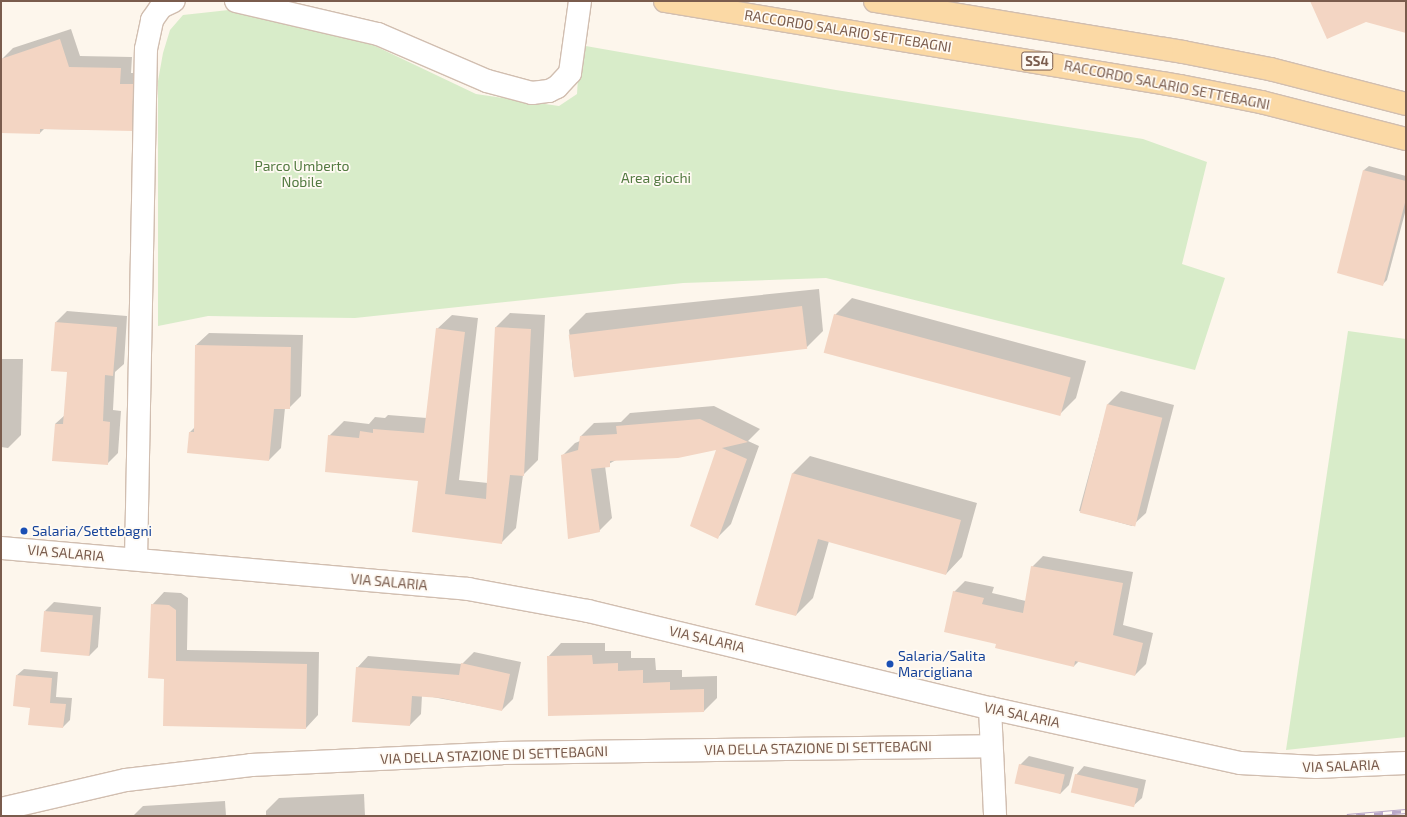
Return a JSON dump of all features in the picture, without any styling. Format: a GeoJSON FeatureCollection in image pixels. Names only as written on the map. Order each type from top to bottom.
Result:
{"type":"FeatureCollection","features":[{"type":"Feature","properties":{"kind":"main road","name":"RACCORDO SALARIO SETTEBAGNI"},"geometry":{"type":"LineString","coordinates":[[665,1],[1180,86],[1261,102],[1406,139]]}},
{"type":"Feature","properties":{"kind":"main road","name":"SS4"},"geometry":{"type":"LineString","coordinates":[[875,1],[1183,52],[1270,69],[1406,104]]}},
{"type":"Feature","properties":{"kind":"street"},"geometry":{"type":"LineString","coordinates":[[136,559],[146,49],[152,20],[161,7],[174,1]]}},
{"type":"Feature","properties":{"kind":"street"},"geometry":{"type":"LineString","coordinates":[[236,1],[378,34],[487,81],[514,90],[532,93],[549,91],[558,87],[570,73],[580,1]]}},
{"type":"Feature","properties":{"kind":"street","name":"VIA SALARIA"},"geometry":{"type":"LineString","coordinates":[[1,548],[461,588],[529,599],[990,708],[1240,763],[1309,767],[1406,763]]}},
{"type":"Feature","properties":{"kind":"street"},"geometry":{"type":"LineString","coordinates":[[990,708],[995,816]]}},
{"type":"Feature","properties":{"kind":"street","name":"VIA DELLA STAZIONE DI SETTEBAGNI"},"geometry":{"type":"LineString","coordinates":[[1,809],[126,780],[251,765],[502,753],[991,746]]}},
{"type":"Feature","properties":{"kind":"green space","name":"Parco Umberto Nobile"},"geometry":{"type":"Polygon","coordinates":[[[238,9],[373,45],[476,94],[559,106],[577,94],[580,45],[836,90],[1143,139],[1207,162],[1182,264],[1225,278],[1195,370],[826,278],[683,283],[355,318],[208,316],[158,326],[158,81],[163,53],[170,30],[183,15],[238,9]]]}},
{"type":"Feature","properties":{"kind":"green space"},"geometry":{"type":"Polygon","coordinates":[[[1348,331],[1406,339],[1406,737],[1286,750],[1348,331]]]}},
{"type":"Feature","properties":{"kind":"building"},"geometry":{"type":"Polygon","coordinates":[[[1310,1],[1406,1],[1406,33],[1366,22],[1327,39],[1310,1]]]}},
{"type":"Feature","properties":{"kind":"building"},"geometry":{"type":"Polygon","coordinates":[[[60,39],[69,67],[121,68],[120,84],[133,84],[132,131],[40,129],[40,134],[1,133],[1,59],[60,39]]]}},
{"type":"Feature","properties":{"kind":"building"},"geometry":{"type":"Polygon","coordinates":[[[1363,170],[1406,181],[1406,199],[1383,286],[1337,273],[1363,170]]]}},
{"type":"Feature","properties":{"kind":"building"},"geometry":{"type":"Polygon","coordinates":[[[802,306],[807,349],[574,377],[569,335],[802,306]]]}},
{"type":"Feature","properties":{"kind":"building"},"geometry":{"type":"Polygon","coordinates":[[[834,314],[1071,377],[1060,416],[824,353],[834,314]]]}},
{"type":"Feature","properties":{"kind":"building"},"geometry":{"type":"Polygon","coordinates":[[[55,322],[117,327],[113,376],[105,375],[103,421],[110,422],[108,465],[52,461],[55,424],[63,424],[67,372],[51,371],[55,322]]]}},
{"type":"Feature","properties":{"kind":"building"},"geometry":{"type":"Polygon","coordinates":[[[495,327],[531,329],[524,476],[510,475],[502,544],[412,532],[418,481],[325,472],[328,435],[359,438],[360,431],[373,433],[373,429],[424,433],[436,328],[465,332],[445,494],[486,499],[495,327]]]}},
{"type":"Feature","properties":{"kind":"building"},"geometry":{"type":"Polygon","coordinates":[[[195,345],[291,347],[290,409],[274,409],[269,461],[187,453],[189,432],[194,432],[195,345]]]}},
{"type":"Feature","properties":{"kind":"building"},"geometry":{"type":"Polygon","coordinates":[[[1107,404],[1162,418],[1135,526],[1080,513],[1107,404]]]}},
{"type":"Feature","properties":{"kind":"building"},"geometry":{"type":"Polygon","coordinates":[[[700,419],[748,442],[722,448],[747,459],[718,539],[690,526],[716,450],[678,458],[610,461],[610,467],[591,469],[600,532],[568,539],[561,455],[578,450],[580,436],[617,434],[616,426],[700,419]]]}},
{"type":"Feature","properties":{"kind":"building"},"geometry":{"type":"Polygon","coordinates":[[[792,473],[961,520],[946,575],[818,539],[796,616],[755,605],[792,473]]]}},
{"type":"Feature","properties":{"kind":"building"},"geometry":{"type":"Polygon","coordinates":[[[1031,566],[1123,583],[1113,635],[1143,643],[1135,676],[1075,661],[1074,667],[995,648],[996,644],[944,632],[953,591],[984,598],[982,604],[1023,613],[1031,566]]]}},
{"type":"Feature","properties":{"kind":"building"},"geometry":{"type":"Polygon","coordinates":[[[151,604],[169,605],[176,610],[176,661],[307,664],[306,729],[163,726],[164,679],[148,678],[151,604]]]}},
{"type":"Feature","properties":{"kind":"building"},"geometry":{"type":"Polygon","coordinates":[[[44,611],[93,615],[89,656],[40,652],[44,611]]]}},
{"type":"Feature","properties":{"kind":"building"},"geometry":{"type":"Polygon","coordinates":[[[592,655],[593,664],[618,663],[618,671],[643,670],[643,683],[670,682],[670,690],[704,689],[704,712],[548,716],[547,656],[592,655]]]}},
{"type":"Feature","properties":{"kind":"building"},"geometry":{"type":"Polygon","coordinates":[[[461,663],[510,674],[502,711],[441,698],[412,696],[410,726],[352,722],[356,667],[459,675],[461,663]]]}},
{"type":"Feature","properties":{"kind":"building"},"geometry":{"type":"Polygon","coordinates":[[[16,675],[52,678],[50,703],[66,704],[63,728],[28,725],[30,708],[13,706],[16,675]]]}},
{"type":"Feature","properties":{"kind":"building"},"geometry":{"type":"Polygon","coordinates":[[[1019,764],[1065,775],[1060,794],[1015,783],[1019,764]]]}},
{"type":"Feature","properties":{"kind":"building"},"geometry":{"type":"Polygon","coordinates":[[[1075,774],[1138,789],[1134,807],[1071,793],[1075,774]]]}},
{"type":"Feature","properties":{"kind":"railway"},"geometry":{"type":"LineString","coordinates":[[1347,816],[1406,811]]}},
{"type":"Feature","properties":{"kind":"place","name":"Salaria/Settebagni"},"geometry":{"type":"Point","coordinates":[24,531]}},
{"type":"Feature","properties":{"kind":"place","name":"Salaria/Salita Marcigliana"},"geometry":{"type":"Point","coordinates":[890,664]}},
{"type":"Feature","properties":{"kind":"park label","name":"Area giochi"},"geometry":{"type":"Point","coordinates":[656,178]}}]}
